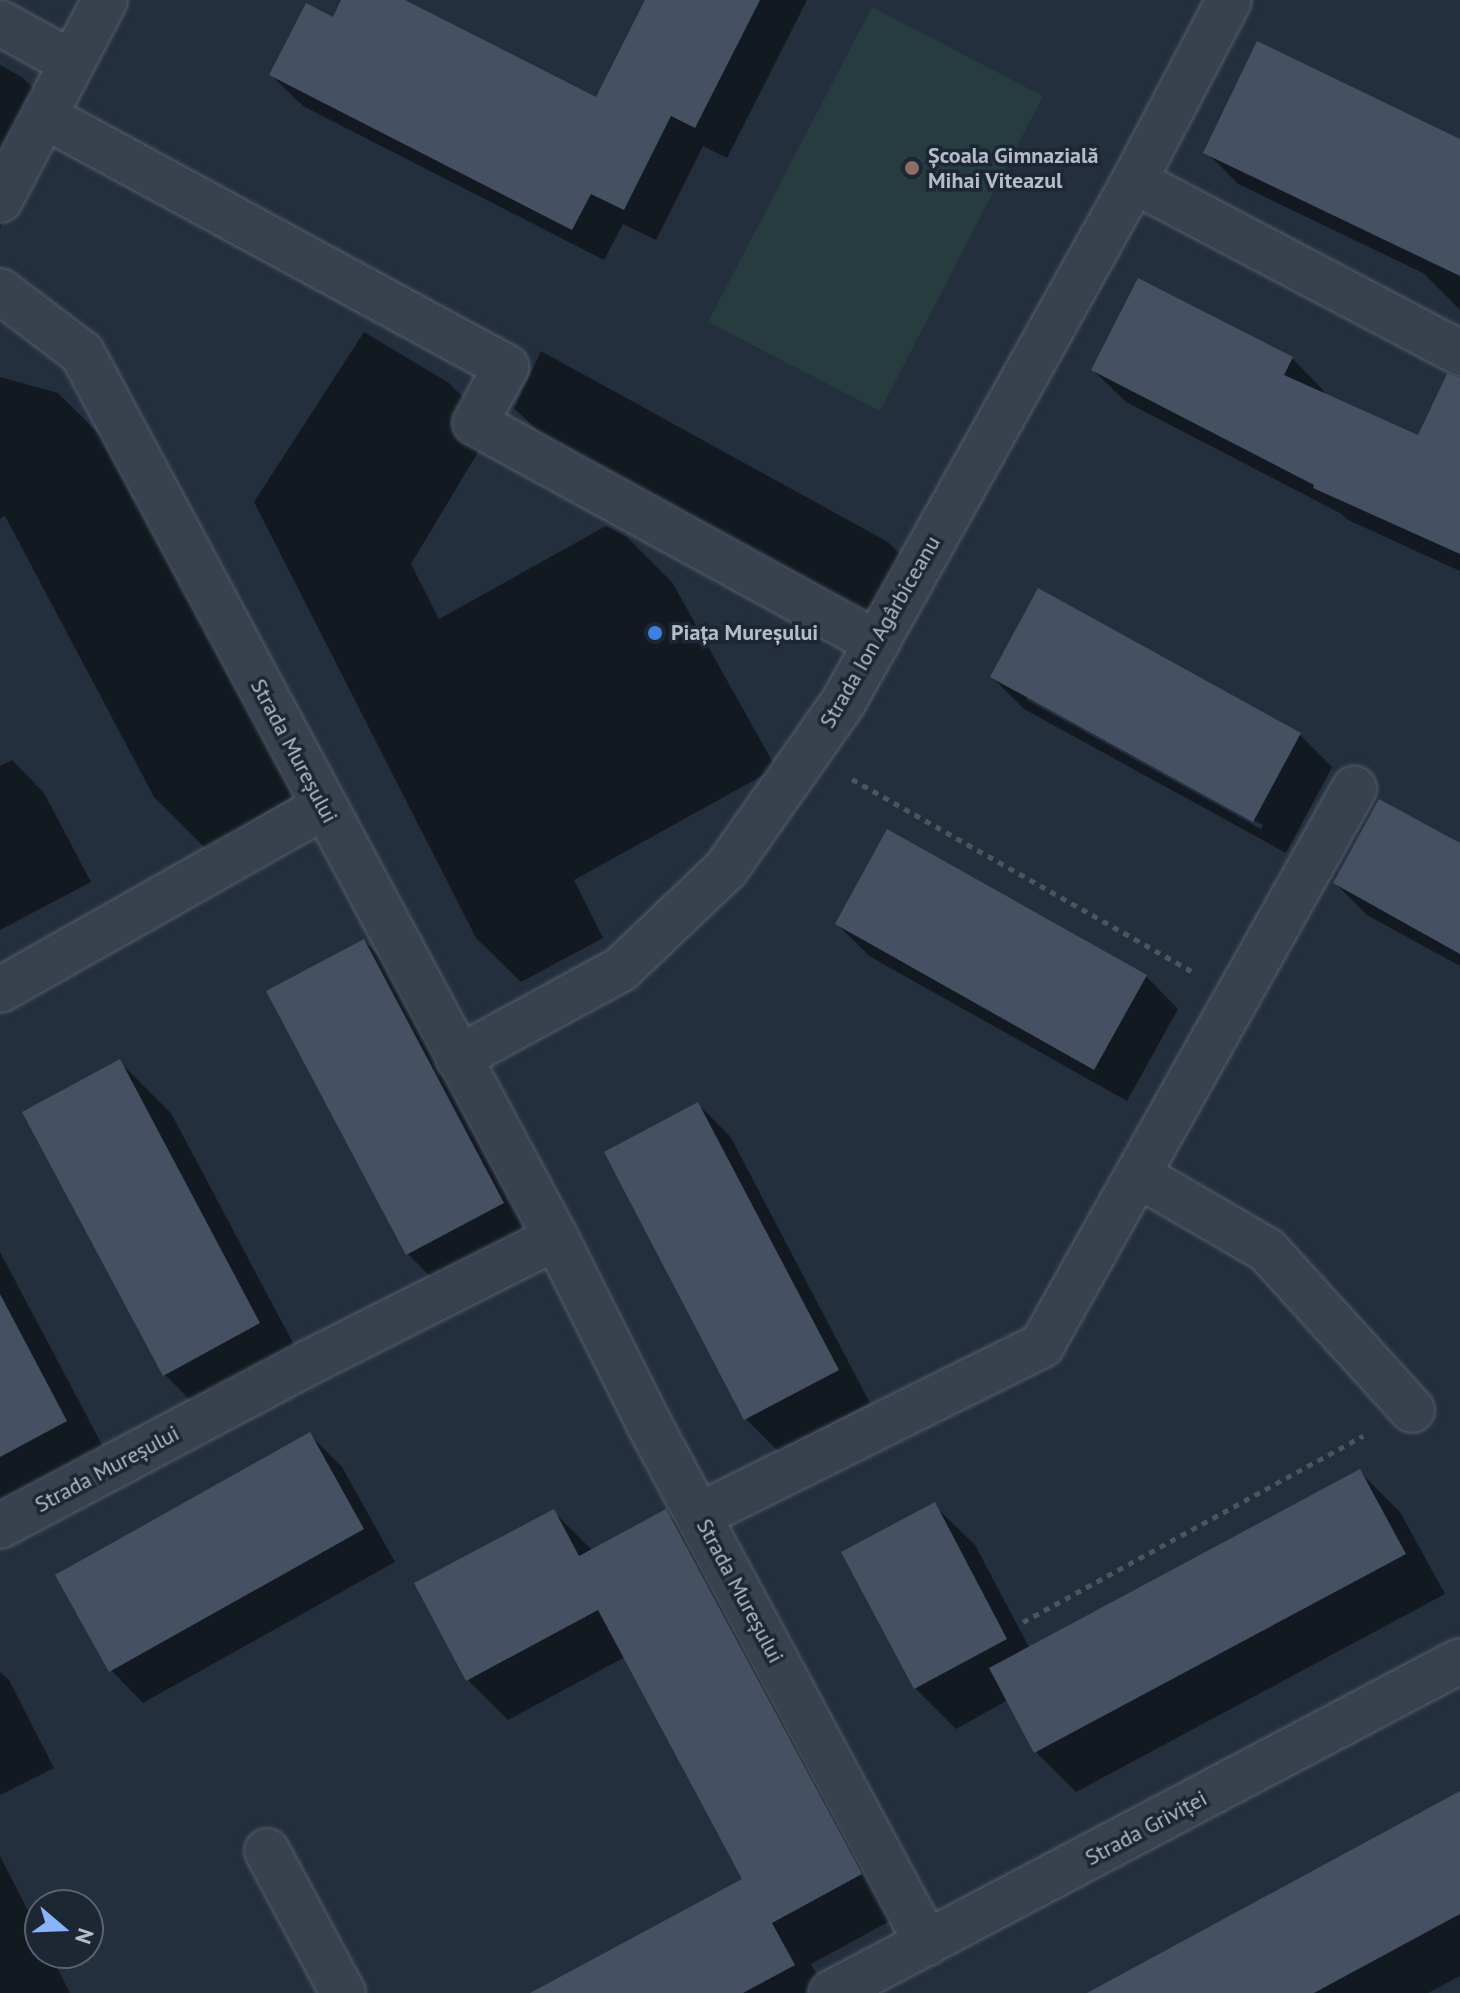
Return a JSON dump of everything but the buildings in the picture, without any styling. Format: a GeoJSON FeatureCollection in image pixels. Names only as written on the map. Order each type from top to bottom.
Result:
{"type":"FeatureCollection","features":[{"type":"Feature","properties":{"kind":"street"},"geometry":{"type":"LineString","coordinates":[[0,200],[105,0]]}},
{"type":"Feature","properties":{"kind":"street","name":"Strada Ion Agârbiceanu"},"geometry":{"type":"LineString","coordinates":[[458,1058],[621,969],[726,869],[844,701],[1134,181],[1229,0]]}},
{"type":"Feature","properties":{"kind":"street"},"geometry":{"type":"LineString","coordinates":[[0,23],[72,63]]}},
{"type":"Feature","properties":{"kind":"street"},"geometry":{"type":"LineString","coordinates":[[44,116],[506,367],[475,423],[877,643]]}},
{"type":"Feature","properties":{"kind":"street"},"geometry":{"type":"LineString","coordinates":[[1134,181],[1460,353]]}},
{"type":"Feature","properties":{"kind":"street","name":"Strada Mureșului"},"geometry":{"type":"LineString","coordinates":[[0,291],[82,353],[556,1238],[648,1422],[927,1943]]}},
{"type":"Feature","properties":{"kind":"street"},"geometry":{"type":"LineString","coordinates":[[700,1515],[1042,1345],[1354,789]]}},
{"type":"Feature","properties":{"kind":"street"},"geometry":{"type":"LineString","coordinates":[[0,990],[324,807]]}},
{"type":"Feature","properties":{"kind":"street"},"geometry":{"type":"LineString","coordinates":[[1138,1175],[1267,1250],[1412,1410]]}},
{"type":"Feature","properties":{"kind":"street","name":"Strada Mureșului"},"geometry":{"type":"LineString","coordinates":[[0,1526],[310,1362],[556,1238]]}},
{"type":"Feature","properties":{"kind":"street","name":"Strada Griviței"},"geometry":{"type":"LineString","coordinates":[[831,1993],[1452,1675]]}},
{"type":"Feature","properties":{"kind":"street"},"geometry":{"type":"LineString","coordinates":[[267,1851],[343,1993]]}},
{"type":"Feature","properties":{"kind":"path"},"geometry":{"type":"LineString","coordinates":[[808,753],[1237,997]]}},
{"type":"Feature","properties":{"kind":"path"},"geometry":{"type":"LineString","coordinates":[[1023,1622],[1412,1410]]}},
{"type":"Feature","properties":{"kind":"green space"},"geometry":{"type":"Polygon","coordinates":[[[872,7],[1043,96],[880,411],[708,322],[872,7]]]}},
{"type":"Feature","properties":{"kind":"place","name":"Școala Gimnazială Mihai Viteazul"},"geometry":{"type":"Point","coordinates":[912,168]}},
{"type":"Feature","properties":{"kind":"place","name":"Piața Mureșului"},"geometry":{"type":"Point","coordinates":[655,633]}}]}
